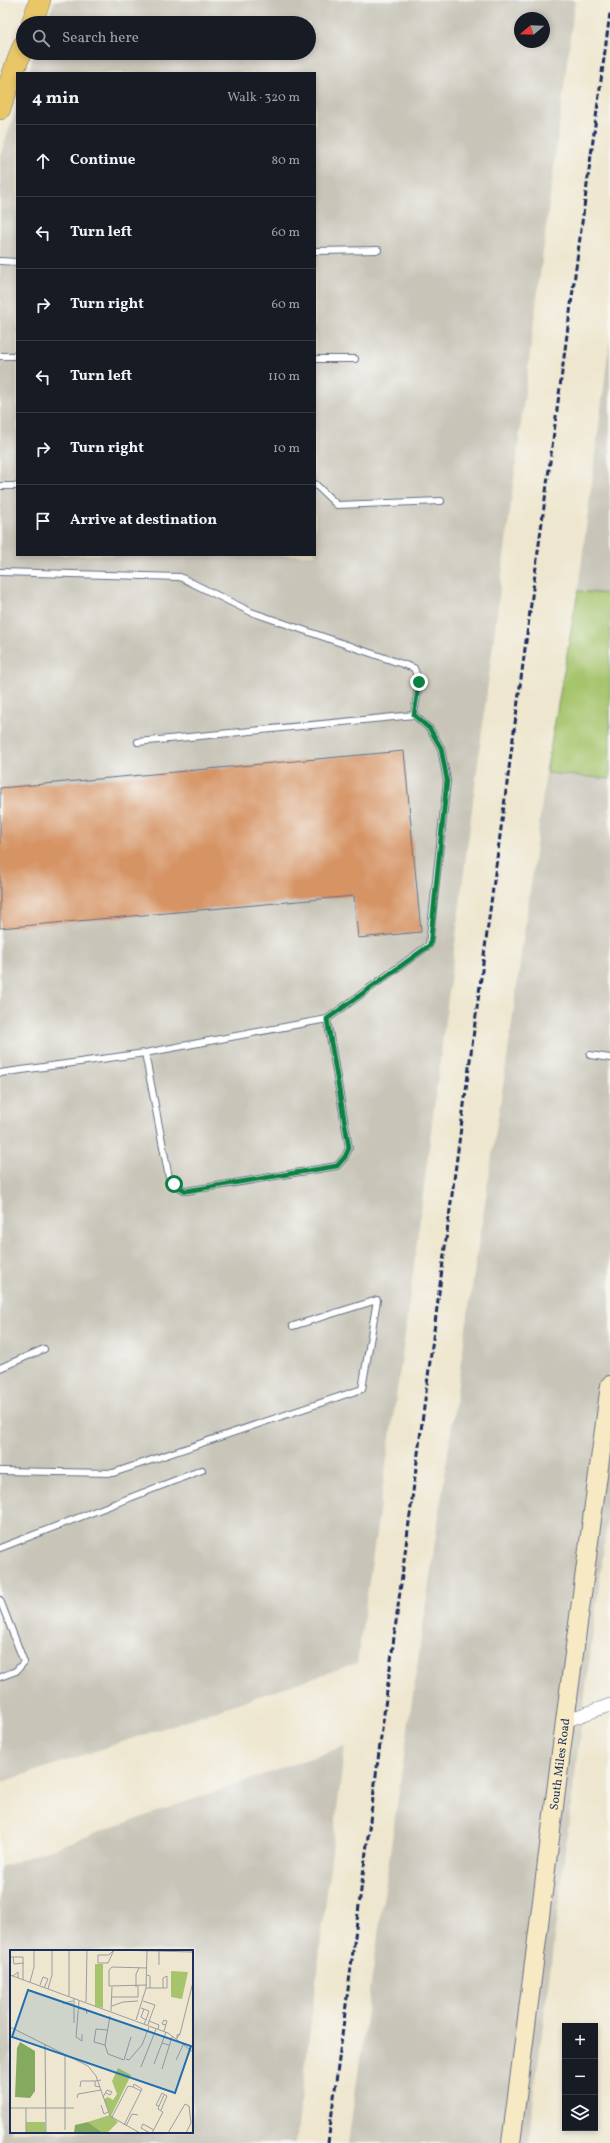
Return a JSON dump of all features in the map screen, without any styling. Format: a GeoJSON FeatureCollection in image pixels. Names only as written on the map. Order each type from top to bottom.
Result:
{"type":"FeatureCollection","features":[{"type":"Feature","properties":{"kind":"main road"},"geometry":{"type":"LineString","coordinates":[[34,16],[40,0]]}},
{"type":"Feature","properties":{"kind":"main road"},"geometry":{"type":"LineString","coordinates":[[5,102],[18,60]]}},
{"type":"Feature","properties":{"kind":"street","name":"South Miles Road"},"geometry":{"type":"LineString","coordinates":[[511,2143],[564,1720],[606,1451],[610,1385]]}},
{"type":"Feature","properties":{"kind":"street"},"geometry":{"type":"LineString","coordinates":[[564,1720],[610,1705]]}},
{"type":"Feature","properties":{"kind":"lane"},"geometry":{"type":"LineString","coordinates":[[316,250],[378,250]]}},
{"type":"Feature","properties":{"kind":"lane"},"geometry":{"type":"LineString","coordinates":[[0,261],[16,262]]}},
{"type":"Feature","properties":{"kind":"lane"},"geometry":{"type":"LineString","coordinates":[[0,356],[16,356]]}},
{"type":"Feature","properties":{"kind":"lane"},"geometry":{"type":"LineString","coordinates":[[316,359],[355,359]]}},
{"type":"Feature","properties":{"kind":"lane"},"geometry":{"type":"LineString","coordinates":[[316,485],[337,506],[441,501]]}},
{"type":"Feature","properties":{"kind":"lane"},"geometry":{"type":"LineString","coordinates":[[0,486],[16,486]]}},
{"type":"Feature","properties":{"kind":"lane"},"geometry":{"type":"LineString","coordinates":[[0,572],[180,577],[251,612],[414,668],[419,682],[414,715]]}},
{"type":"Feature","properties":{"kind":"lane"},"geometry":{"type":"LineString","coordinates":[[0,1073],[145,1053],[327,1019],[430,945],[447,780],[441,748],[430,729],[414,715],[138,742]]}},
{"type":"Feature","properties":{"kind":"lane"},"geometry":{"type":"LineString","coordinates":[[145,1053],[169,1178],[179,1188],[186,1191],[337,1166],[345,1157],[349,1148],[327,1019]]}},
{"type":"Feature","properties":{"kind":"lane"},"geometry":{"type":"LineString","coordinates":[[590,1055],[610,1058]]}},
{"type":"Feature","properties":{"kind":"lane"},"geometry":{"type":"LineString","coordinates":[[0,1471],[113,1473],[362,1389],[377,1300],[293,1326]]}},
{"type":"Feature","properties":{"kind":"lane"},"geometry":{"type":"LineString","coordinates":[[0,1368],[44,1349]]}},
{"type":"Feature","properties":{"kind":"lane"},"geometry":{"type":"LineString","coordinates":[[0,1548],[202,1470]]}},
{"type":"Feature","properties":{"kind":"lane"},"geometry":{"type":"LineString","coordinates":[[0,1600],[24,1662],[16,1671],[0,1677]]}},
{"type":"Feature","properties":{"kind":"shaded area"},"geometry":{"type":"Polygon","coordinates":[[[55,0],[575,0],[405,1336],[357,1663],[0,1783],[0,157],[16,108],[16,556],[316,556],[316,72],[28,72],[33,60],[316,60],[316,16],[49,16],[55,0]]]}},
{"type":"Feature","properties":{"kind":"shaded area"},"geometry":{"type":"Polygon","coordinates":[[[610,338],[610,594],[578,591],[610,338]]]}},
{"type":"Feature","properties":{"kind":"shaded area"},"geometry":{"type":"Polygon","coordinates":[[[546,773],[610,779],[610,1499],[528,2143],[348,2143],[471,1293],[506,1066],[546,773]]]}},
{"type":"Feature","properties":{"kind":"shaded area"},"geometry":{"type":"Polygon","coordinates":[[[345,1746],[296,2143],[0,2143],[0,1867],[345,1746]]]}},
{"type":"Feature","properties":{"kind":"green space"},"geometry":{"type":"Polygon","coordinates":[[[578,591],[610,594],[610,779],[546,773],[578,591]]]}},
{"type":"Feature","properties":{"kind":"building"},"geometry":{"type":"Polygon","coordinates":[[[404,751],[421,932],[358,938],[354,896],[0,928],[0,788],[404,751]]]}},
{"type":"Feature","properties":{"kind":"railway"},"geometry":{"type":"LineString","coordinates":[[328,2143],[441,1277],[610,13]]}},
{"type":"Feature","properties":{"kind":"route"},"geometry":{"type":"LineString","coordinates":[[174,1184],[186,1191],[337,1166],[345,1157],[349,1148],[327,1019],[430,945],[447,780],[441,748],[430,729],[414,715],[419,682]]}}]}
